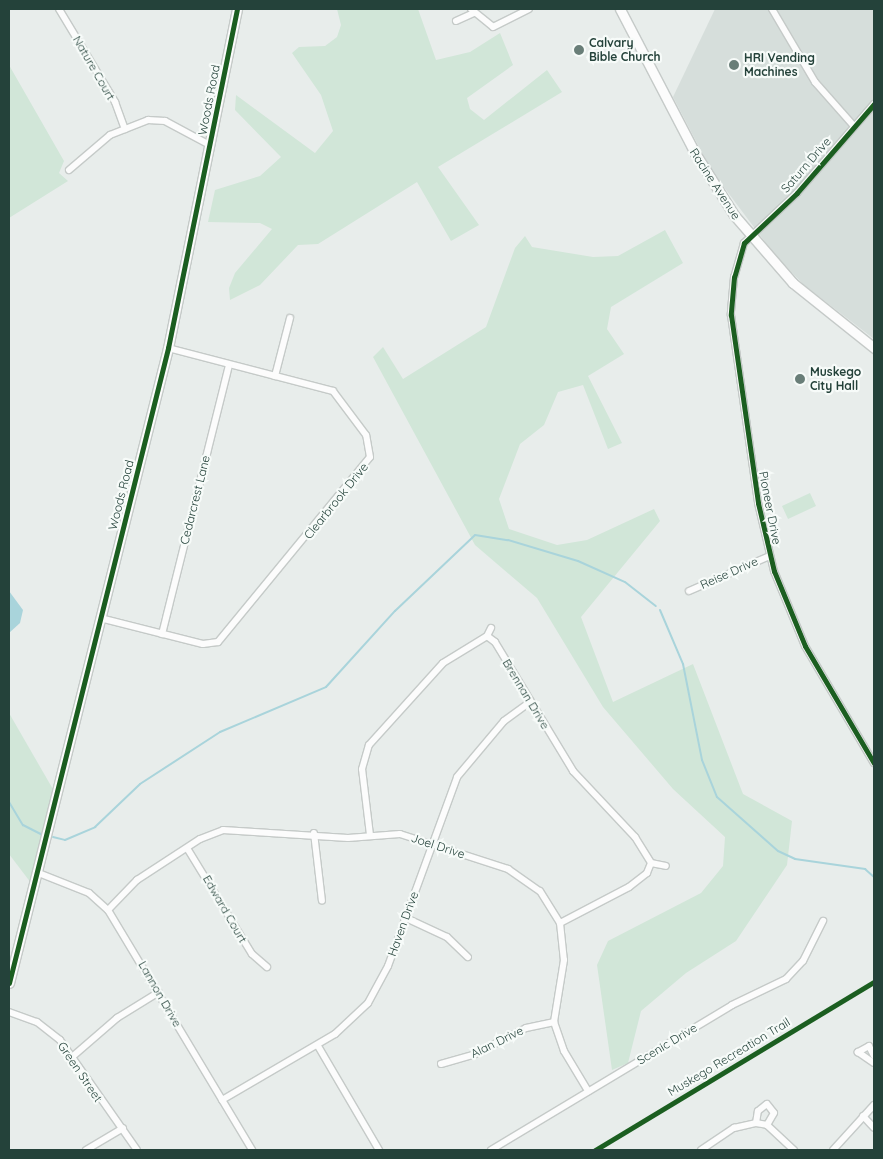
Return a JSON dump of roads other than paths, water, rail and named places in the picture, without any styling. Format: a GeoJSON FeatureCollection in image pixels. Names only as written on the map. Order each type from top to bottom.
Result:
{"type":"FeatureCollection","features":[{"type":"Feature","properties":{"kind":"street","name":"Nature Court"},"geometry":{"type":"LineString","coordinates":[[59,9],[114,102],[125,128]]}},
{"type":"Feature","properties":{"kind":"street","name":"Woods Road"},"geometry":{"type":"LineString","coordinates":[[9,983],[168,348],[237,9]]}},
{"type":"Feature","properties":{"kind":"street"},"geometry":{"type":"LineString","coordinates":[[456,21],[472,11],[493,27],[529,9]]}},
{"type":"Feature","properties":{"kind":"street","name":"Racine Avenue"},"geometry":{"type":"LineString","coordinates":[[620,9],[695,153],[750,236],[820,307],[874,348]]}},
{"type":"Feature","properties":{"kind":"street"},"geometry":{"type":"LineString","coordinates":[[772,9],[776,19],[815,82],[853,125]]}},
{"type":"Feature","properties":{"kind":"street","name":"Saturn Drive"},"geometry":{"type":"LineString","coordinates":[[750,236],[796,193],[853,125],[874,104]]}},
{"type":"Feature","properties":{"kind":"street"},"geometry":{"type":"LineString","coordinates":[[69,170],[102,140],[125,128],[148,120],[165,121],[210,145]]}},
{"type":"Feature","properties":{"kind":"street","name":"Pioneer Drive"},"geometry":{"type":"LineString","coordinates":[[750,236],[734,277],[731,315],[770,556],[805,646],[874,763]]}},
{"type":"Feature","properties":{"kind":"street"},"geometry":{"type":"LineString","coordinates":[[275,376],[290,318]]}},
{"type":"Feature","properties":{"kind":"street","name":"Clearbrook Drive"},"geometry":{"type":"LineString","coordinates":[[100,618],[203,644],[223,640],[368,462],[369,441],[338,394],[168,348]]}},
{"type":"Feature","properties":{"kind":"street","name":"Cedarcrest Lane"},"geometry":{"type":"LineString","coordinates":[[162,634],[229,365]]}},
{"type":"Feature","properties":{"kind":"street","name":"Reise Drive"},"geometry":{"type":"LineString","coordinates":[[689,591],[770,556]]}},
{"type":"Feature","properties":{"kind":"street"},"geometry":{"type":"LineString","coordinates":[[370,835],[362,769],[369,745],[443,663],[487,636],[490,628]]}},
{"type":"Feature","properties":{"kind":"street","name":"Brennan Drive"},"geometry":{"type":"LineString","coordinates":[[487,636],[496,642],[572,771],[635,837],[651,863]]}},
{"type":"Feature","properties":{"kind":"street","name":"Haven Drive"},"geometry":{"type":"LineString","coordinates":[[222,1100],[318,1046],[368,1003],[406,918],[432,842],[465,764],[504,721],[530,702]]}},
{"type":"Feature","properties":{"kind":"street","name":"Joel Drive"},"geometry":{"type":"LineString","coordinates":[[108,910],[137,880],[187,848],[223,830],[314,833],[348,838],[400,834],[432,842],[522,877],[545,896],[560,923],[564,960],[554,1022],[564,1050],[588,1091]]}},
{"type":"Feature","properties":{"kind":"street"},"geometry":{"type":"LineString","coordinates":[[314,833],[322,901]]}},
{"type":"Feature","properties":{"kind":"street","name":"Edward Court"},"geometry":{"type":"LineString","coordinates":[[187,848],[252,954],[267,967]]}},
{"type":"Feature","properties":{"kind":"street"},"geometry":{"type":"LineString","coordinates":[[560,923],[629,887],[648,874],[651,863],[666,866]]}},
{"type":"Feature","properties":{"kind":"street","name":"Lannon Drive"},"geometry":{"type":"LineString","coordinates":[[36,872],[89,893],[108,910],[252,1150]]}},
{"type":"Feature","properties":{"kind":"street"},"geometry":{"type":"LineString","coordinates":[[406,918],[447,937],[468,957]]}},
{"type":"Feature","properties":{"kind":"street","name":"Scenic Drive"},"geometry":{"type":"LineString","coordinates":[[491,1150],[732,1004],[786,980],[803,961],[823,921]]}},
{"type":"Feature","properties":{"kind":"street"},"geometry":{"type":"LineString","coordinates":[[72,1057],[116,1018],[158,992]]}},
{"type":"Feature","properties":{"kind":"street","name":"Green Street"},"geometry":{"type":"LineString","coordinates":[[9,1012],[45,1027],[72,1057],[96,1097],[123,1128],[137,1150]]}},
{"type":"Feature","properties":{"kind":"street","name":"Alan Drive"},"geometry":{"type":"LineString","coordinates":[[441,1064],[475,1054],[526,1028],[554,1022]]}},
{"type":"Feature","properties":{"kind":"street"},"geometry":{"type":"LineString","coordinates":[[318,1046],[378,1150]]}},
{"type":"Feature","properties":{"kind":"street"},"geometry":{"type":"LineString","coordinates":[[874,1056],[870,1046],[858,1052],[874,1063]]}},
{"type":"Feature","properties":{"kind":"street"},"geometry":{"type":"LineString","coordinates":[[756,1123],[758,1111],[767,1104],[774,1113],[767,1125]]}},
{"type":"Feature","properties":{"kind":"street"},"geometry":{"type":"LineString","coordinates":[[833,1150],[874,1105]]}},
{"type":"Feature","properties":{"kind":"street"},"geometry":{"type":"LineString","coordinates":[[863,1116],[874,1128]]}},
{"type":"Feature","properties":{"kind":"street"},"geometry":{"type":"LineString","coordinates":[[701,1150],[734,1128],[756,1123],[767,1125],[794,1150]]}},
{"type":"Feature","properties":{"kind":"street"},"geometry":{"type":"LineString","coordinates":[[86,1150],[123,1128]]}},
{"type":"Feature","properties":{"kind":"water"},"geometry":{"type":"Polygon","coordinates":[[[9,591],[23,610],[20,623],[9,633],[9,591]]]}},
{"type":"Feature","properties":{"kind":"waterway"},"geometry":{"type":"LineString","coordinates":[[53,837],[65,840],[95,827],[140,784],[220,732],[326,687],[395,611],[475,535],[508,540],[578,561],[625,582],[656,606]]}},
{"type":"Feature","properties":{"kind":"waterway"},"geometry":{"type":"LineString","coordinates":[[660,610],[683,664],[702,760],[717,797],[778,851],[795,859],[865,869],[874,877]]}},
{"type":"Feature","properties":{"kind":"waterway"},"geometry":{"type":"LineString","coordinates":[[9,802],[23,825],[43,835]]}},
{"type":"Feature","properties":{"kind":"place","name":"Calvary Bible Church"},"geometry":{"type":"Point","coordinates":[579,50]}},
{"type":"Feature","properties":{"kind":"place","name":"HRI Vending Machines"},"geometry":{"type":"Point","coordinates":[734,65]}},
{"type":"Feature","properties":{"kind":"place","name":"Muskego City Hall"},"geometry":{"type":"Point","coordinates":[800,379]}}]}
